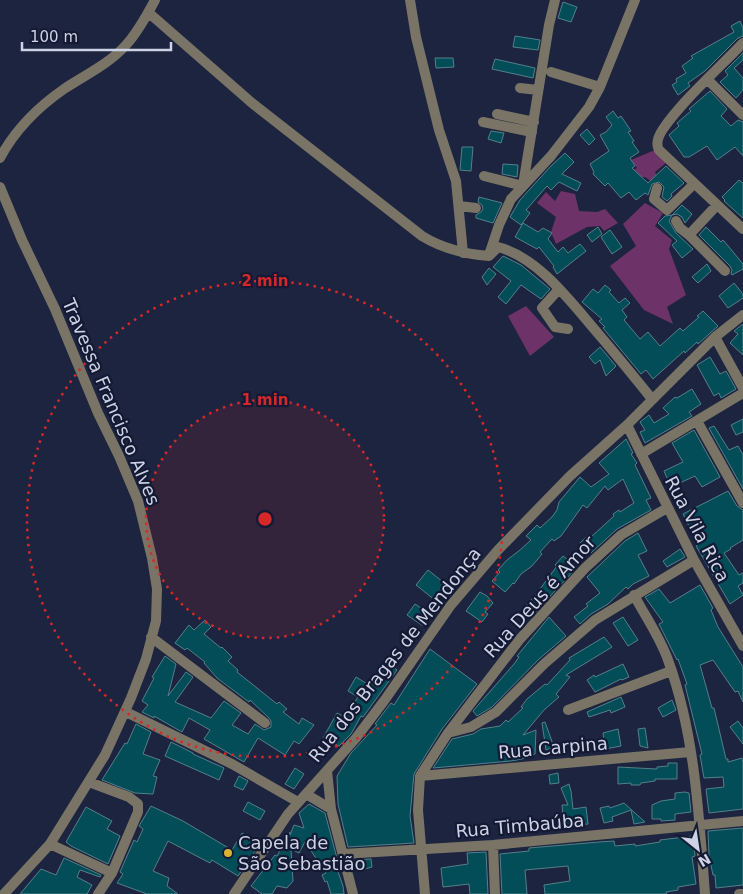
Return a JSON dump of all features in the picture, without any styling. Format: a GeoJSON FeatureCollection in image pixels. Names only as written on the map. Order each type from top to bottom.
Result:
{"type":"FeatureCollection","features":[{"type":"Feature","properties":{"kind":"street"},"geometry":{"type":"LineString","coordinates":[[0,158],[12,139],[31,116],[127,45],[149,13],[155,0]]}},
{"type":"Feature","properties":{"kind":"street"},"geometry":{"type":"LineString","coordinates":[[410,0],[416,37],[439,130],[456,181],[463,253]]}},
{"type":"Feature","properties":{"kind":"street"},"geometry":{"type":"LineString","coordinates":[[523,186],[549,25],[555,0]]}},
{"type":"Feature","properties":{"kind":"street"},"geometry":{"type":"LineString","coordinates":[[489,256],[507,204],[551,156],[589,107],[600,87],[636,0]]}},
{"type":"Feature","properties":{"kind":"street"},"geometry":{"type":"LineString","coordinates":[[149,13],[252,103],[415,231],[438,246],[463,253],[489,256]]}},
{"type":"Feature","properties":{"kind":"street"},"geometry":{"type":"LineString","coordinates":[[743,43],[678,111],[663,130],[657,143],[659,150],[743,230]]}},
{"type":"Feature","properties":{"kind":"street"},"geometry":{"type":"LineString","coordinates":[[551,72],[600,87]]}},
{"type":"Feature","properties":{"kind":"street"},"geometry":{"type":"LineString","coordinates":[[708,80],[743,115]]}},
{"type":"Feature","properties":{"kind":"street"},"geometry":{"type":"LineString","coordinates":[[520,88],[538,90]]}},
{"type":"Feature","properties":{"kind":"street"},"geometry":{"type":"LineString","coordinates":[[497,114],[533,127]]}},
{"type":"Feature","properties":{"kind":"street"},"geometry":{"type":"LineString","coordinates":[[483,122],[533,127]]}},
{"type":"Feature","properties":{"kind":"street"},"geometry":{"type":"LineString","coordinates":[[484,176],[523,186]]}},
{"type":"Feature","properties":{"kind":"street"},"geometry":{"type":"LineString","coordinates":[[657,188],[654,199],[667,210],[694,184]]}},
{"type":"Feature","properties":{"kind":"street","name":"Travessa Francisco Alves"},"geometry":{"type":"LineString","coordinates":[[0,187],[138,501],[152,558],[157,589],[156,621],[139,680],[105,755],[50,844],[4,894]]}},
{"type":"Feature","properties":{"kind":"street"},"geometry":{"type":"LineString","coordinates":[[689,235],[717,205]]}},
{"type":"Feature","properties":{"kind":"street"},"geometry":{"type":"LineString","coordinates":[[459,206],[476,208]]}},
{"type":"Feature","properties":{"kind":"street"},"geometry":{"type":"LineString","coordinates":[[676,221],[680,228],[725,271]]}},
{"type":"Feature","properties":{"kind":"street"},"geometry":{"type":"LineString","coordinates":[[489,256],[498,247],[518,254],[546,276],[611,348],[652,399]]}},
{"type":"Feature","properties":{"kind":"street"},"geometry":{"type":"LineString","coordinates":[[559,289],[538,306],[555,328],[568,329]]}},
{"type":"Feature","properties":{"kind":"street","name":"Rua dos Bragas de Mendonça"},"geometry":{"type":"LineString","coordinates":[[234,894],[277,829],[302,798],[327,772],[384,701],[451,605],[498,550],[570,476],[627,424],[715,337],[743,314]]}},
{"type":"Feature","properties":{"kind":"street"},"geometry":{"type":"LineString","coordinates":[[715,337],[743,388]]}},
{"type":"Feature","properties":{"kind":"street"},"geometry":{"type":"LineString","coordinates":[[641,454],[743,393]]}},
{"type":"Feature","properties":{"kind":"street"},"geometry":{"type":"LineString","coordinates":[[697,420],[743,503]]}},
{"type":"Feature","properties":{"kind":"street","name":"Rua Vila Rica"},"geometry":{"type":"LineString","coordinates":[[627,424],[694,560],[743,646]]}},
{"type":"Feature","properties":{"kind":"street","name":"Rua Deus é Amor"},"geometry":{"type":"LineString","coordinates":[[420,776],[448,733],[520,639],[585,568],[621,535],[667,508]]}},
{"type":"Feature","properties":{"kind":"street"},"geometry":{"type":"LineString","coordinates":[[448,733],[471,727],[496,712],[565,644],[595,620],[694,560]]}},
{"type":"Feature","properties":{"kind":"street"},"geometry":{"type":"LineString","coordinates":[[634,595],[664,650],[682,711],[697,796],[705,894]]}},
{"type":"Feature","properties":{"kind":"street"},"geometry":{"type":"LineString","coordinates":[[151,637],[265,723]]}},
{"type":"Feature","properties":{"kind":"street"},"geometry":{"type":"LineString","coordinates":[[568,710],[671,671]]}},
{"type":"Feature","properties":{"kind":"street"},"geometry":{"type":"LineString","coordinates":[[126,712],[302,798],[332,809]]}},
{"type":"Feature","properties":{"kind":"street","name":"Rua Carpina"},"geometry":{"type":"LineString","coordinates":[[420,776],[690,752]]}},
{"type":"Feature","properties":{"kind":"street"},"geometry":{"type":"LineString","coordinates":[[327,772],[332,809],[353,894]]}},
{"type":"Feature","properties":{"kind":"street"},"geometry":{"type":"LineString","coordinates":[[420,776],[418,799],[425,894]]}},
{"type":"Feature","properties":{"kind":"street"},"geometry":{"type":"LineString","coordinates":[[89,782],[129,797],[138,804],[138,812],[112,873],[98,894]]}},
{"type":"Feature","properties":{"kind":"street","name":"Rua Timbaúba"},"geometry":{"type":"LineString","coordinates":[[343,854],[492,845],[743,821]]}},
{"type":"Feature","properties":{"kind":"street"},"geometry":{"type":"LineString","coordinates":[[50,844],[112,873]]}},
{"type":"Feature","properties":{"kind":"street"},"geometry":{"type":"LineString","coordinates":[[492,845],[495,894]]}},
{"type":"Feature","properties":{"kind":"shaded area"},"geometry":{"type":"Polygon","coordinates":[[[655,150],[667,162],[655,172],[657,176],[652,182],[631,171],[637,168],[631,160],[655,150]]]}},
{"type":"Feature","properties":{"kind":"shaded area"},"geometry":{"type":"Polygon","coordinates":[[[561,191],[575,194],[579,211],[597,212],[605,209],[618,223],[604,231],[600,226],[587,227],[556,244],[551,232],[556,217],[537,203],[546,192],[555,201],[561,191]]]}},
{"type":"Feature","properties":{"kind":"shaded area"},"geometry":{"type":"Polygon","coordinates":[[[645,203],[663,213],[655,226],[672,240],[669,249],[686,295],[667,307],[673,324],[644,310],[610,266],[636,246],[623,224],[645,203]]]}},
{"type":"Feature","properties":{"kind":"shaded area"},"geometry":{"type":"Polygon","coordinates":[[[526,306],[554,337],[530,356],[508,316],[526,306]]]}},
{"type":"Feature","properties":{"kind":"building"},"geometry":{"type":"Polygon","coordinates":[[[563,2],[577,7],[571,22],[558,18],[563,2]]]}},
{"type":"Feature","properties":{"kind":"building"},"geometry":{"type":"Polygon","coordinates":[[[740,21],[743,28],[743,36],[738,38],[705,71],[688,83],[690,86],[678,95],[672,85],[677,82],[676,79],[686,73],[682,66],[693,58],[691,56],[734,32],[731,26],[740,21]]]}},
{"type":"Feature","properties":{"kind":"building"},"geometry":{"type":"Polygon","coordinates":[[[515,36],[540,40],[538,50],[513,47],[515,36]]]}},
{"type":"Feature","properties":{"kind":"building"},"geometry":{"type":"Polygon","coordinates":[[[743,53],[743,60],[734,68],[743,78],[743,90],[736,98],[720,82],[728,75],[725,71],[743,53]]]}},
{"type":"Feature","properties":{"kind":"building"},"geometry":{"type":"Polygon","coordinates":[[[435,58],[453,58],[454,67],[436,68],[435,58]]]}},
{"type":"Feature","properties":{"kind":"building"},"geometry":{"type":"Polygon","coordinates":[[[495,59],[535,68],[533,78],[492,69],[495,59]]]}},
{"type":"Feature","properties":{"kind":"building"},"geometry":{"type":"Polygon","coordinates":[[[710,91],[727,109],[721,116],[731,126],[738,120],[743,122],[743,156],[735,147],[717,160],[707,146],[689,157],[684,157],[669,135],[679,126],[677,123],[691,111],[689,109],[710,91]]]}},
{"type":"Feature","properties":{"kind":"building"},"geometry":{"type":"Polygon","coordinates":[[[613,111],[618,118],[621,116],[631,131],[628,132],[639,152],[630,158],[635,166],[632,168],[648,183],[666,166],[684,183],[671,194],[672,196],[667,201],[662,197],[664,187],[659,182],[652,184],[648,195],[645,193],[636,200],[629,192],[621,198],[608,183],[605,186],[593,174],[594,172],[590,164],[609,151],[600,135],[606,132],[612,125],[606,117],[613,111]]]}},
{"type":"Feature","properties":{"kind":"building"},"geometry":{"type":"Polygon","coordinates":[[[587,129],[595,139],[589,145],[580,135],[587,129]]]}},
{"type":"Feature","properties":{"kind":"building"},"geometry":{"type":"Polygon","coordinates":[[[491,131],[504,133],[501,143],[488,139],[491,131]]]}},
{"type":"Feature","properties":{"kind":"building"},"geometry":{"type":"Polygon","coordinates":[[[462,147],[473,147],[471,171],[460,170],[462,147]]]}},
{"type":"Feature","properties":{"kind":"building"},"geometry":{"type":"Polygon","coordinates":[[[565,153],[574,162],[562,174],[581,183],[577,191],[559,182],[551,190],[547,186],[526,210],[530,213],[521,225],[510,217],[520,200],[565,153]]]}},
{"type":"Feature","properties":{"kind":"building"},"geometry":{"type":"Polygon","coordinates":[[[503,164],[518,165],[517,177],[502,174],[503,164]]]}},
{"type":"Feature","properties":{"kind":"building"},"geometry":{"type":"Polygon","coordinates":[[[739,180],[743,183],[743,218],[722,197],[739,180]]]}},
{"type":"Feature","properties":{"kind":"building"},"geometry":{"type":"Polygon","coordinates":[[[479,197],[502,203],[493,223],[476,218],[476,215],[483,209],[482,205],[478,202],[479,197]]]}},
{"type":"Feature","properties":{"kind":"building"},"geometry":{"type":"Polygon","coordinates":[[[682,205],[692,214],[685,223],[682,217],[677,214],[672,215],[682,205]]]}},
{"type":"Feature","properties":{"kind":"building"},"geometry":{"type":"Polygon","coordinates":[[[672,215],[669,221],[676,233],[693,249],[682,258],[672,245],[677,241],[658,223],[665,216],[672,215]]]}},
{"type":"Feature","properties":{"kind":"building"},"geometry":{"type":"Polygon","coordinates":[[[523,223],[538,232],[543,228],[552,233],[548,239],[558,252],[563,247],[568,253],[580,244],[586,251],[557,274],[554,266],[539,247],[537,249],[515,237],[523,223]]]}},
{"type":"Feature","properties":{"kind":"building"},"geometry":{"type":"Polygon","coordinates":[[[598,227],[602,234],[592,242],[587,235],[598,227]]]}},
{"type":"Feature","properties":{"kind":"building"},"geometry":{"type":"Polygon","coordinates":[[[706,227],[721,242],[723,240],[743,264],[743,269],[731,274],[730,266],[699,235],[706,227]]]}},
{"type":"Feature","properties":{"kind":"building"},"geometry":{"type":"Polygon","coordinates":[[[610,230],[622,247],[612,254],[601,237],[610,230]]]}},
{"type":"Feature","properties":{"kind":"building"},"geometry":{"type":"Polygon","coordinates":[[[503,256],[521,265],[550,289],[541,299],[521,285],[506,304],[498,297],[511,281],[493,267],[503,256]]]}},
{"type":"Feature","properties":{"kind":"building"},"geometry":{"type":"Polygon","coordinates":[[[707,264],[711,271],[698,283],[692,277],[707,264]]]}},
{"type":"Feature","properties":{"kind":"building"},"geometry":{"type":"Polygon","coordinates":[[[489,268],[496,274],[487,285],[482,277],[489,268]]]}},
{"type":"Feature","properties":{"kind":"building"},"geometry":{"type":"Polygon","coordinates":[[[734,283],[743,294],[743,298],[728,308],[719,296],[734,283]]]}},
{"type":"Feature","properties":{"kind":"building"},"geometry":{"type":"Polygon","coordinates":[[[605,285],[611,290],[609,292],[619,303],[625,298],[630,303],[622,310],[627,317],[624,320],[640,339],[648,332],[660,346],[680,328],[683,331],[703,311],[718,326],[698,344],[697,342],[685,353],[684,351],[653,379],[646,370],[641,374],[603,328],[605,327],[599,321],[602,319],[582,302],[593,289],[598,293],[605,285]]]}},
{"type":"Feature","properties":{"kind":"building"},"geometry":{"type":"Polygon","coordinates":[[[743,324],[743,355],[730,343],[738,334],[734,331],[743,324]]]}},
{"type":"Feature","properties":{"kind":"building"},"geometry":{"type":"Polygon","coordinates":[[[600,347],[616,366],[606,376],[600,360],[595,364],[589,357],[600,347]]]}},
{"type":"Feature","properties":{"kind":"building"},"geometry":{"type":"Polygon","coordinates":[[[710,357],[720,374],[726,371],[736,389],[721,398],[719,393],[714,396],[697,365],[710,357]]]}},
{"type":"Feature","properties":{"kind":"building"},"geometry":{"type":"Polygon","coordinates":[[[692,389],[701,404],[689,412],[692,416],[645,443],[640,432],[645,430],[640,422],[649,415],[654,423],[669,414],[663,408],[675,397],[677,398],[692,389]]]}},
{"type":"Feature","properties":{"kind":"building"},"geometry":{"type":"Polygon","coordinates":[[[743,419],[743,432],[736,435],[731,425],[743,419]]]}},
{"type":"Feature","properties":{"kind":"building"},"geometry":{"type":"Polygon","coordinates":[[[714,426],[729,450],[738,446],[743,455],[743,489],[709,428],[714,426]]]}},
{"type":"Feature","properties":{"kind":"building"},"geometry":{"type":"Polygon","coordinates":[[[694,430],[720,477],[702,487],[695,476],[671,487],[664,471],[683,462],[672,443],[694,430]]]}},
{"type":"Feature","properties":{"kind":"building"},"geometry":{"type":"Polygon","coordinates":[[[626,439],[633,453],[631,454],[637,463],[635,465],[651,498],[646,500],[651,510],[617,529],[591,553],[580,543],[588,535],[591,537],[614,516],[613,514],[634,503],[623,479],[608,490],[605,486],[587,508],[583,505],[561,536],[554,541],[552,539],[540,552],[542,554],[532,566],[521,574],[505,592],[492,581],[500,572],[498,570],[507,560],[531,540],[526,536],[537,525],[540,528],[552,517],[557,510],[559,502],[580,477],[591,487],[609,474],[599,463],[626,439]]]}},
{"type":"Feature","properties":{"kind":"building"},"geometry":{"type":"Polygon","coordinates":[[[728,491],[737,506],[743,510],[743,540],[724,553],[739,575],[743,573],[743,583],[738,586],[743,595],[730,604],[696,546],[698,545],[683,514],[728,491]]]}},
{"type":"Feature","properties":{"kind":"building"},"geometry":{"type":"Polygon","coordinates":[[[638,533],[647,551],[638,555],[649,576],[633,584],[628,589],[626,587],[608,604],[591,614],[580,624],[574,617],[600,593],[587,577],[625,541],[638,533]]]}},
{"type":"Feature","properties":{"kind":"building"},"geometry":{"type":"Polygon","coordinates":[[[680,549],[685,557],[667,567],[663,561],[680,549]]]}},
{"type":"Feature","properties":{"kind":"building"},"geometry":{"type":"Polygon","coordinates":[[[563,556],[577,567],[533,615],[525,607],[563,556]]]}},
{"type":"Feature","properties":{"kind":"building"},"geometry":{"type":"Polygon","coordinates":[[[428,570],[448,586],[436,601],[416,585],[428,570]]]}},
{"type":"Feature","properties":{"kind":"building"},"geometry":{"type":"Polygon","coordinates":[[[700,585],[713,608],[711,610],[718,627],[743,667],[743,702],[738,691],[735,692],[713,660],[700,665],[712,708],[714,708],[726,759],[728,759],[728,762],[742,758],[743,763],[743,809],[709,813],[706,789],[724,787],[723,777],[704,778],[700,755],[702,754],[685,685],[687,684],[678,659],[659,624],[663,622],[645,597],[659,589],[670,603],[700,585]]]}},
{"type":"Feature","properties":{"kind":"building"},"geometry":{"type":"Polygon","coordinates":[[[480,592],[493,603],[485,612],[488,614],[482,622],[466,611],[480,592]]]}},
{"type":"Feature","properties":{"kind":"building"},"geometry":{"type":"Polygon","coordinates":[[[415,604],[431,615],[423,626],[407,615],[415,604]]]}},
{"type":"Feature","properties":{"kind":"building"},"geometry":{"type":"Polygon","coordinates":[[[549,617],[566,636],[539,659],[492,707],[477,716],[473,711],[514,664],[519,657],[517,656],[549,617]]]}},
{"type":"Feature","properties":{"kind":"building"},"geometry":{"type":"Polygon","coordinates":[[[623,617],[638,640],[628,646],[613,623],[623,617]]]}},
{"type":"Feature","properties":{"kind":"building"},"geometry":{"type":"Polygon","coordinates":[[[205,620],[211,627],[204,634],[232,657],[228,661],[238,670],[237,672],[277,704],[279,702],[287,709],[283,712],[299,724],[302,718],[314,725],[299,744],[294,741],[285,755],[258,738],[244,762],[204,739],[210,730],[189,718],[182,732],[154,716],[154,718],[142,712],[148,705],[142,701],[154,678],[152,677],[165,656],[176,664],[168,696],[186,672],[193,677],[175,702],[211,718],[224,701],[241,713],[232,725],[248,734],[255,724],[264,730],[271,727],[269,718],[250,700],[249,702],[217,678],[205,662],[187,648],[185,650],[175,643],[189,625],[194,630],[205,620]]]}},
{"type":"Feature","properties":{"kind":"building"},"geometry":{"type":"Polygon","coordinates":[[[604,637],[612,647],[566,675],[570,677],[556,694],[559,697],[544,710],[523,735],[536,730],[535,754],[511,761],[433,768],[452,739],[473,734],[481,729],[500,726],[506,720],[508,722],[523,708],[521,707],[527,699],[545,684],[547,685],[570,660],[569,658],[604,637]]]}},
{"type":"Feature","properties":{"kind":"building"},"geometry":{"type":"Polygon","coordinates":[[[430,649],[477,684],[442,729],[414,774],[410,816],[414,843],[348,847],[338,804],[337,776],[351,753],[377,725],[375,724],[391,703],[394,705],[430,649]]]}},
{"type":"Feature","properties":{"kind":"building"},"geometry":{"type":"Polygon","coordinates":[[[386,661],[397,670],[363,717],[361,716],[351,734],[339,746],[323,738],[337,713],[345,717],[358,697],[348,691],[356,677],[369,685],[386,661]]]}},
{"type":"Feature","properties":{"kind":"building"},"geometry":{"type":"Polygon","coordinates":[[[623,664],[629,677],[595,692],[587,680],[594,675],[595,677],[623,664]]]}},
{"type":"Feature","properties":{"kind":"building"},"geometry":{"type":"Polygon","coordinates":[[[621,697],[625,707],[611,713],[610,710],[589,717],[587,712],[621,697]]]}},
{"type":"Feature","properties":{"kind":"building"},"geometry":{"type":"Polygon","coordinates":[[[672,700],[676,710],[663,717],[658,708],[672,700]]]}},
{"type":"Feature","properties":{"kind":"building"},"geometry":{"type":"Polygon","coordinates":[[[738,721],[743,728],[743,744],[730,727],[738,721]]]}},
{"type":"Feature","properties":{"kind":"building"},"geometry":{"type":"Polygon","coordinates":[[[545,722],[554,747],[546,750],[542,723],[545,722]]]}},
{"type":"Feature","properties":{"kind":"building"},"geometry":{"type":"Polygon","coordinates":[[[136,724],[151,732],[143,754],[160,760],[153,776],[157,777],[153,794],[135,793],[102,780],[125,743],[127,744],[136,724]]]}},
{"type":"Feature","properties":{"kind":"building"},"geometry":{"type":"Polygon","coordinates":[[[645,728],[648,748],[640,746],[638,729],[645,728]]]}},
{"type":"Feature","properties":{"kind":"building"},"geometry":{"type":"Polygon","coordinates":[[[618,729],[621,746],[605,749],[603,733],[618,729]]]}},
{"type":"Feature","properties":{"kind":"building"},"geometry":{"type":"Polygon","coordinates":[[[171,742],[224,768],[219,780],[165,756],[171,742]]]}},
{"type":"Feature","properties":{"kind":"building"},"geometry":{"type":"Polygon","coordinates":[[[668,763],[677,763],[677,779],[655,779],[655,781],[641,783],[640,785],[631,785],[631,783],[618,784],[618,767],[657,769],[657,767],[668,766],[668,763]]]}},
{"type":"Feature","properties":{"kind":"building"},"geometry":{"type":"Polygon","coordinates":[[[295,768],[304,774],[294,789],[285,784],[295,768]]]}},
{"type":"Feature","properties":{"kind":"building"},"geometry":{"type":"Polygon","coordinates":[[[558,773],[559,783],[550,784],[549,775],[558,773]]]}},
{"type":"Feature","properties":{"kind":"building"},"geometry":{"type":"Polygon","coordinates":[[[239,776],[248,781],[243,790],[234,786],[239,776]]]}},
{"type":"Feature","properties":{"kind":"building"},"geometry":{"type":"Polygon","coordinates":[[[569,784],[573,809],[586,807],[588,824],[564,826],[562,805],[568,805],[561,788],[569,784]]]}},
{"type":"Feature","properties":{"kind":"building"},"geometry":{"type":"Polygon","coordinates":[[[675,793],[689,793],[691,812],[675,814],[675,820],[661,821],[661,819],[652,819],[652,805],[661,801],[675,799],[675,793]]]}},
{"type":"Feature","properties":{"kind":"building"},"geometry":{"type":"Polygon","coordinates":[[[248,802],[265,811],[260,820],[243,811],[248,802]]]}},
{"type":"Feature","properties":{"kind":"building"},"geometry":{"type":"Polygon","coordinates":[[[624,803],[645,822],[634,824],[631,810],[612,817],[613,821],[604,823],[600,808],[609,806],[610,808],[624,803]]]}},
{"type":"Feature","properties":{"kind":"building"},"geometry":{"type":"Polygon","coordinates":[[[309,804],[325,813],[338,862],[335,863],[344,894],[331,894],[327,881],[325,882],[322,875],[326,873],[305,842],[299,853],[291,849],[293,881],[287,888],[277,886],[272,894],[262,894],[251,886],[275,855],[277,856],[294,825],[304,828],[299,813],[309,804]]]}},
{"type":"Feature","properties":{"kind":"building"},"geometry":{"type":"Polygon","coordinates":[[[151,806],[183,821],[232,850],[242,833],[260,844],[238,876],[212,860],[210,863],[168,841],[153,871],[169,878],[167,886],[178,894],[147,894],[117,883],[123,874],[120,872],[134,840],[137,842],[143,829],[139,826],[151,806]]]}},
{"type":"Feature","properties":{"kind":"building"},"geometry":{"type":"Polygon","coordinates":[[[86,807],[112,821],[107,829],[120,836],[108,864],[66,842],[86,807]]]}},
{"type":"Feature","properties":{"kind":"building"},"geometry":{"type":"Polygon","coordinates":[[[743,828],[743,885],[716,888],[715,875],[713,875],[709,856],[708,831],[743,828]]]}},
{"type":"Feature","properties":{"kind":"building"},"geometry":{"type":"Polygon","coordinates":[[[693,836],[695,856],[692,857],[696,884],[678,887],[678,890],[666,892],[667,894],[545,894],[544,885],[570,881],[568,866],[525,870],[527,894],[502,894],[500,854],[529,851],[529,848],[614,841],[615,846],[635,844],[635,846],[660,842],[660,840],[693,836]]]}},
{"type":"Feature","properties":{"kind":"building"},"geometry":{"type":"Polygon","coordinates":[[[486,852],[488,894],[470,894],[469,884],[443,887],[441,868],[468,864],[467,853],[486,852]]]}},
{"type":"Feature","properties":{"kind":"building"},"geometry":{"type":"Polygon","coordinates":[[[64,858],[101,875],[100,877],[80,870],[77,877],[92,885],[87,894],[20,894],[41,869],[56,875],[64,858]]]}},
{"type":"Feature","properties":{"kind":"building"},"geometry":{"type":"Polygon","coordinates":[[[371,859],[372,867],[358,871],[355,860],[371,859]]]}},
{"type":"Feature","properties":{"kind":"place","name":"Capela de São Sebastião"},"geometry":{"type":"Point","coordinates":[228,853]}}]}
